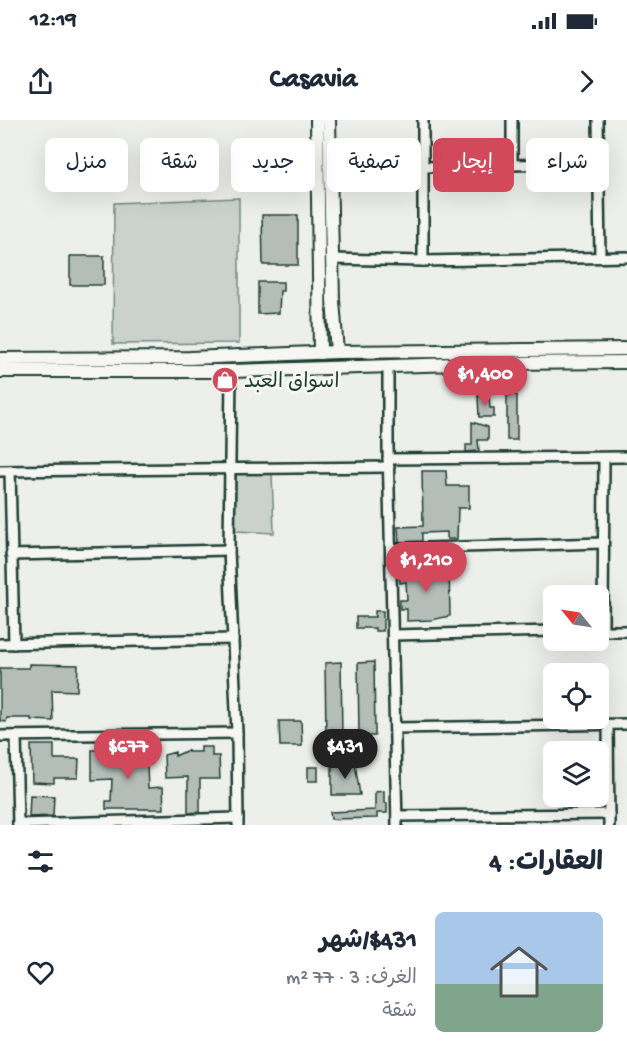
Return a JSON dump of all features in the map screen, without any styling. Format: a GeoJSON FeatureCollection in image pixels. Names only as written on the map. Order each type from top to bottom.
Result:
{"type":"FeatureCollection","features":[{"type":"Feature","properties":{"kind":"street"},"geometry":{"type":"LineString","coordinates":[[317,120],[320,353]]}},
{"type":"Feature","properties":{"kind":"street"},"geometry":{"type":"LineString","coordinates":[[329,120],[333,300],[337,352]]}},
{"type":"Feature","properties":{"kind":"street"},"geometry":{"type":"LineString","coordinates":[[423,120],[423,261]]}},
{"type":"Feature","properties":{"kind":"street"},"geometry":{"type":"LineString","coordinates":[[512,120],[512,138]]}},
{"type":"Feature","properties":{"kind":"street"},"geometry":{"type":"LineString","coordinates":[[598,120],[598,138]]}},
{"type":"Feature","properties":{"kind":"street"},"geometry":{"type":"LineString","coordinates":[[423,167],[433,167]]}},
{"type":"Feature","properties":{"kind":"street"},"geometry":{"type":"LineString","coordinates":[[599,192],[600,257]]}},
{"type":"Feature","properties":{"kind":"street"},"geometry":{"type":"LineString","coordinates":[[332,259],[423,261],[627,257]]}},
{"type":"Feature","properties":{"kind":"street"},"geometry":{"type":"LineString","coordinates":[[320,300],[333,300]]}},
{"type":"Feature","properties":{"kind":"street"},"geometry":{"type":"LineString","coordinates":[[0,359],[190,364],[231,371],[388,366],[488,357],[627,349]]}},
{"type":"Feature","properties":{"kind":"street"},"geometry":{"type":"LineString","coordinates":[[0,370],[190,364],[337,352],[627,363]]}},
{"type":"Feature","properties":{"kind":"street"},"geometry":{"type":"LineString","coordinates":[[388,366],[397,820],[609,814]]}},
{"type":"Feature","properties":{"kind":"street"},"geometry":{"type":"LineString","coordinates":[[16,736],[18,824],[238,822],[237,733],[229,550],[231,371]]}},
{"type":"Feature","properties":{"kind":"street"},"geometry":{"type":"LineString","coordinates":[[14,644],[5,471],[627,457]]}},
{"type":"Feature","properties":{"kind":"street"},"geometry":{"type":"LineString","coordinates":[[602,585],[604,458]]}},
{"type":"Feature","properties":{"kind":"street"},"geometry":{"type":"LineString","coordinates":[[391,549],[603,543]]}},
{"type":"Feature","properties":{"kind":"street"},"geometry":{"type":"LineString","coordinates":[[11,555],[229,550]]}},
{"type":"Feature","properties":{"kind":"street"},"geometry":{"type":"LineString","coordinates":[[393,635],[543,631]]}},
{"type":"Feature","properties":{"kind":"street"},"geometry":{"type":"LineString","coordinates":[[609,631],[627,631]]}},
{"type":"Feature","properties":{"kind":"street"},"geometry":{"type":"LineString","coordinates":[[0,644],[233,639]]}},
{"type":"Feature","properties":{"kind":"street"},"geometry":{"type":"LineString","coordinates":[[609,725],[627,724]]}},
{"type":"Feature","properties":{"kind":"street"},"geometry":{"type":"LineString","coordinates":[[395,728],[543,726]]}},
{"type":"Feature","properties":{"kind":"street"},"geometry":{"type":"LineString","coordinates":[[608,729],[609,825]]}},
{"type":"Feature","properties":{"kind":"street"},"geometry":{"type":"LineString","coordinates":[[0,736],[237,733]]}},
{"type":"Feature","properties":{"kind":"shaded area"},"geometry":{"type":"Polygon","coordinates":[[[239,198],[239,343],[113,344],[114,203],[239,198]]]}},
{"type":"Feature","properties":{"kind":"shaded area"},"geometry":{"type":"Polygon","coordinates":[[[272,472],[274,533],[235,531],[236,473],[272,472]]]}},
{"type":"Feature","properties":{"kind":"building"},"geometry":{"type":"Polygon","coordinates":[[[262,215],[298,215],[298,265],[263,265],[262,215]]]}},
{"type":"Feature","properties":{"kind":"building"},"geometry":{"type":"Polygon","coordinates":[[[70,256],[104,256],[104,285],[70,285],[70,256]]]}},
{"type":"Feature","properties":{"kind":"building"},"geometry":{"type":"Polygon","coordinates":[[[258,282],[283,282],[283,291],[280,291],[279,313],[258,314],[258,282]]]}},
{"type":"Feature","properties":{"kind":"building"},"geometry":{"type":"Polygon","coordinates":[[[486,381],[493,381],[494,392],[486,392],[486,381]]]}},
{"type":"Feature","properties":{"kind":"building"},"geometry":{"type":"Polygon","coordinates":[[[507,395],[517,395],[517,440],[507,440],[507,395]]]}},
{"type":"Feature","properties":{"kind":"building"},"geometry":{"type":"Polygon","coordinates":[[[478,396],[489,396],[490,408],[494,408],[494,417],[479,417],[478,396]]]}},
{"type":"Feature","properties":{"kind":"building"},"geometry":{"type":"Polygon","coordinates":[[[472,422],[488,427],[488,440],[478,440],[479,451],[466,452],[466,445],[472,445],[472,422]]]}},
{"type":"Feature","properties":{"kind":"building"},"geometry":{"type":"Polygon","coordinates":[[[422,471],[446,471],[447,486],[469,486],[469,508],[458,508],[457,539],[447,539],[447,532],[422,533],[422,541],[399,542],[398,527],[423,526],[422,471]]]}},
{"type":"Feature","properties":{"kind":"building"},"geometry":{"type":"Polygon","coordinates":[[[407,558],[407,573],[437,571],[437,565],[449,565],[450,616],[407,621],[407,609],[400,609],[400,600],[407,600],[406,582],[400,583],[399,559],[407,558]]]}},
{"type":"Feature","properties":{"kind":"building"},"geometry":{"type":"Polygon","coordinates":[[[375,611],[383,611],[383,631],[375,631],[375,628],[356,628],[356,617],[375,617],[375,611]]]}},
{"type":"Feature","properties":{"kind":"building"},"geometry":{"type":"Polygon","coordinates":[[[341,662],[342,735],[326,736],[325,663],[341,662]]]}},
{"type":"Feature","properties":{"kind":"building"},"geometry":{"type":"Polygon","coordinates":[[[374,662],[375,736],[359,736],[358,663],[374,662]]]}},
{"type":"Feature","properties":{"kind":"building"},"geometry":{"type":"Polygon","coordinates":[[[29,664],[78,665],[77,691],[52,690],[53,721],[7,718],[6,722],[0,721],[0,668],[29,668],[29,664]]]}},
{"type":"Feature","properties":{"kind":"building"},"geometry":{"type":"Polygon","coordinates":[[[279,721],[301,721],[302,746],[280,746],[279,721]]]}},
{"type":"Feature","properties":{"kind":"building"},"geometry":{"type":"Polygon","coordinates":[[[31,745],[54,745],[54,759],[79,759],[78,778],[54,778],[54,783],[32,782],[31,745]]]}},
{"type":"Feature","properties":{"kind":"building"},"geometry":{"type":"Polygon","coordinates":[[[128,745],[146,745],[148,788],[163,787],[164,809],[106,809],[106,801],[111,801],[112,779],[92,780],[92,750],[102,750],[102,756],[119,756],[129,754],[128,745]]]}},
{"type":"Feature","properties":{"kind":"building"},"geometry":{"type":"Polygon","coordinates":[[[201,747],[212,747],[212,756],[219,756],[220,779],[200,779],[200,812],[188,813],[188,777],[165,778],[164,755],[175,752],[175,756],[188,750],[188,752],[201,752],[201,747]]]}},
{"type":"Feature","properties":{"kind":"building"},"geometry":{"type":"Polygon","coordinates":[[[355,763],[360,795],[332,795],[332,764],[355,763]]]}},
{"type":"Feature","properties":{"kind":"building"},"geometry":{"type":"Polygon","coordinates":[[[308,767],[318,767],[318,781],[308,781],[308,767]]]}},
{"type":"Feature","properties":{"kind":"building"},"geometry":{"type":"Polygon","coordinates":[[[384,791],[387,813],[377,813],[377,818],[331,819],[330,812],[375,810],[375,792],[384,791]]]}},
{"type":"Feature","properties":{"kind":"building"},"geometry":{"type":"Polygon","coordinates":[[[30,795],[54,796],[53,816],[29,817],[30,795]]]}},
{"type":"Feature","properties":{"kind":"place","name":"اسواق العبد"},"geometry":{"type":"Point","coordinates":[225,380]}}]}
